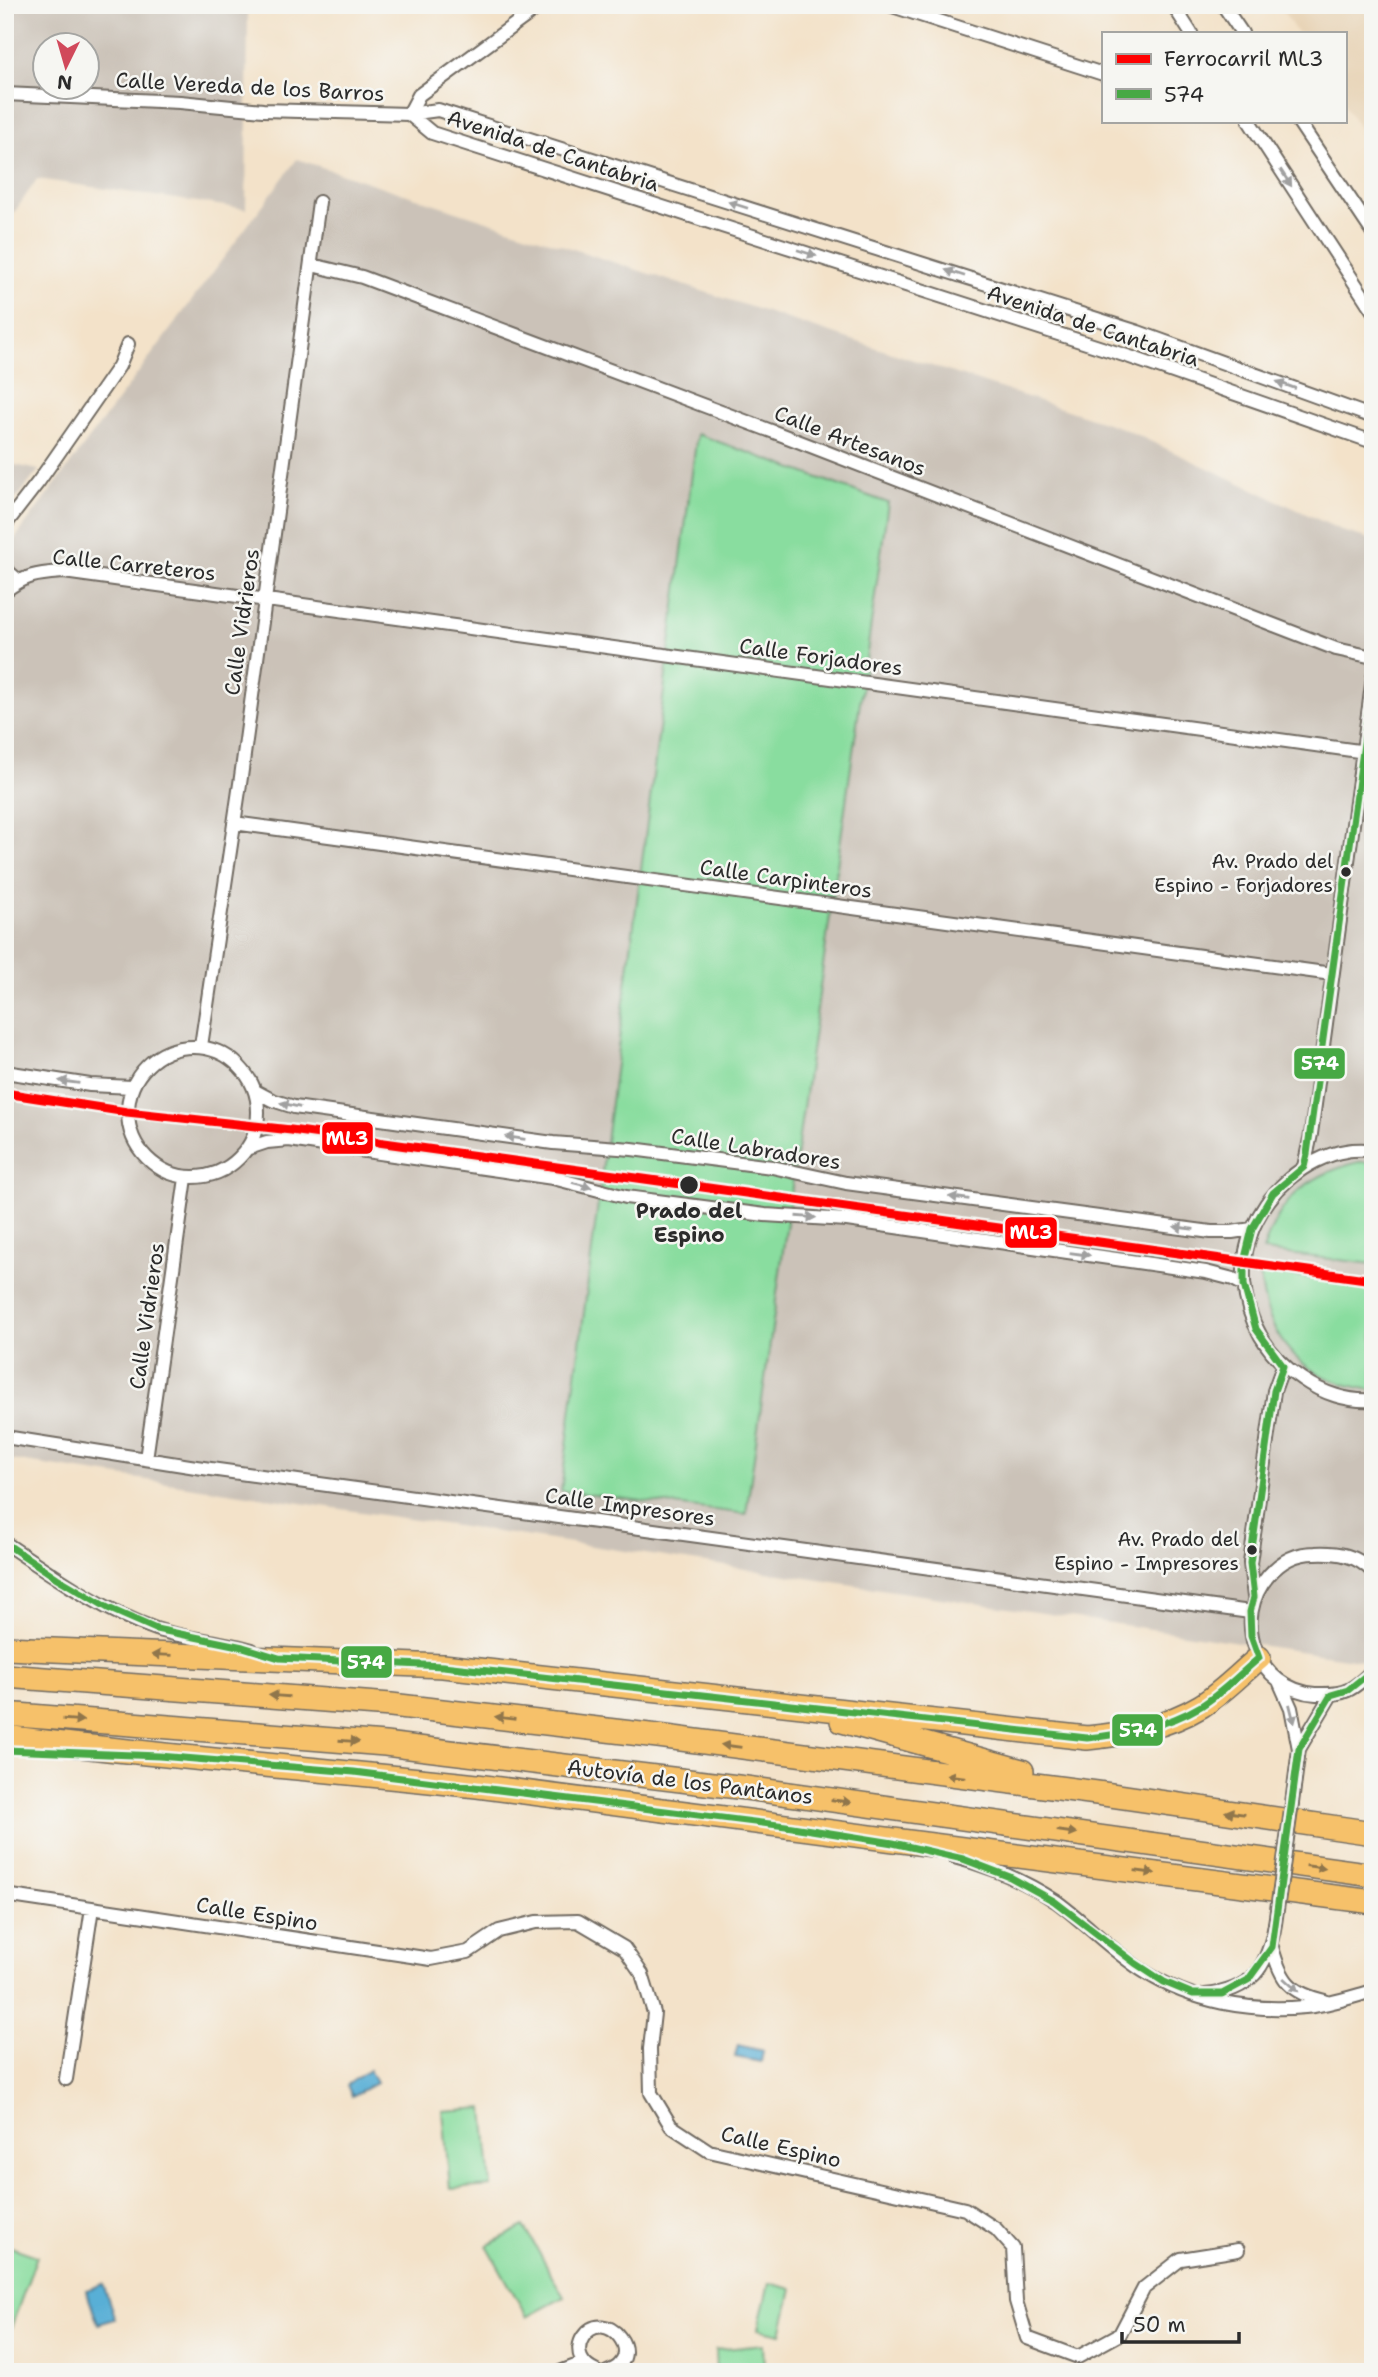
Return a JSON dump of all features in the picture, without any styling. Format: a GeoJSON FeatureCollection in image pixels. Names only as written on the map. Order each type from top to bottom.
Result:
{"type":"FeatureCollection","features":[{"type":"Feature","properties":{"kind":"highway"},"geometry":{"type":"LineString","coordinates":[[5,1648],[443,1666],[1087,1738],[1131,1733],[1171,1720],[1201,1706],[1259,1658]]}},
{"type":"Feature","properties":{"kind":"highway","name":"Autovía de los Pantanos"},"geometry":{"type":"LineString","coordinates":[[5,1676],[391,1705],[658,1736],[1097,1793],[1373,1833]]}},
{"type":"Feature","properties":{"kind":"highway"},"geometry":{"type":"LineString","coordinates":[[691,1693],[835,1719],[971,1759],[1058,1779],[1097,1793]]}},
{"type":"Feature","properties":{"kind":"highway","name":"Autovía de los Pantanos"},"geometry":{"type":"LineString","coordinates":[[5,1714],[384,1744],[452,1752],[746,1788],[1373,1875]]}},
{"type":"Feature","properties":{"kind":"highway"},"geometry":{"type":"LineString","coordinates":[[5,1737],[158,1756],[477,1786],[1373,1902]]}},
{"type":"Feature","properties":{"kind":"highway"},"geometry":{"type":"LineString","coordinates":[[5,1749],[75,1755],[158,1756]]}},
{"type":"Feature","properties":{"kind":"street"},"geometry":{"type":"LineString","coordinates":[[410,114],[419,95],[541,5]]}},
{"type":"Feature","properties":{"kind":"street"},"geometry":{"type":"LineString","coordinates":[[889,5],[1102,74]]}},
{"type":"Feature","properties":{"kind":"street"},"geometry":{"type":"LineString","coordinates":[[1172,5],[1190,32]]}},
{"type":"Feature","properties":{"kind":"street"},"geometry":{"type":"LineString","coordinates":[[1223,5],[1241,32]]}},
{"type":"Feature","properties":{"kind":"street","name":"Calle Vereda de los Barros"},"geometry":{"type":"LineString","coordinates":[[5,93],[180,102],[263,110],[410,114]]}},
{"type":"Feature","properties":{"kind":"street","name":"Avenida de Cantabria"},"geometry":{"type":"LineString","coordinates":[[410,114],[438,110],[448,113],[1138,332],[1373,416]]}},
{"type":"Feature","properties":{"kind":"street","name":"Avenida de Cantabria"},"geometry":{"type":"LineString","coordinates":[[410,114],[432,132],[1130,357],[1373,442]]}},
{"type":"Feature","properties":{"kind":"street"},"geometry":{"type":"LineString","coordinates":[[1250,122],[1373,311]]}},
{"type":"Feature","properties":{"kind":"street"},"geometry":{"type":"LineString","coordinates":[[1299,122],[1373,233]]}},
{"type":"Feature","properties":{"kind":"street","name":"Calle Vidrieros"},"geometry":{"type":"LineString","coordinates":[[201,1046],[320,202]]}},
{"type":"Feature","properties":{"kind":"street","name":"Calle Artesanos"},"geometry":{"type":"LineString","coordinates":[[312,265],[362,277],[772,431],[1336,649],[1373,657]]}},
{"type":"Feature","properties":{"kind":"street"},"geometry":{"type":"LineString","coordinates":[[5,525],[119,366],[128,344]]}},
{"type":"Feature","properties":{"kind":"street"},"geometry":{"type":"LineString","coordinates":[[5,569],[18,580]]}},
{"type":"Feature","properties":{"kind":"street","name":"Calle Carreteros"},"geometry":{"type":"LineString","coordinates":[[5,591],[18,580],[33,574],[64,572],[264,600]]}},
{"type":"Feature","properties":{"kind":"street","name":"Calle Forjadores"},"geometry":{"type":"LineString","coordinates":[[264,600],[1368,752]]}},
{"type":"Feature","properties":{"kind":"street"},"geometry":{"type":"LineString","coordinates":[[1304,1167],[1368,752],[1373,677]]}},
{"type":"Feature","properties":{"kind":"street","name":"Calle Carpinteros"},"geometry":{"type":"LineString","coordinates":[[234,823],[1332,974]]}},
{"type":"Feature","properties":{"kind":"street"},"geometry":{"type":"LineString","coordinates":[[201,1046],[225,1054],[245,1070],[257,1092],[260,1118],[255,1138],[232,1166],[210,1176],[186,1178],[163,1171],[144,1156],[131,1135],[127,1112],[132,1087],[149,1063],[173,1049],[201,1046]]}},
{"type":"Feature","properties":{"kind":"street"},"geometry":{"type":"LineString","coordinates":[[5,1072],[90,1085],[132,1087]]}},
{"type":"Feature","properties":{"kind":"street","name":"Calle Labradores"},"geometry":{"type":"LineString","coordinates":[[257,1092],[294,1107],[553,1143],[632,1149],[772,1167],[846,1183],[1211,1232],[1252,1228]]}},
{"type":"Feature","properties":{"kind":"street"},"geometry":{"type":"LineString","coordinates":[[249,1148],[267,1142],[289,1140],[553,1178],[626,1197],[765,1214],[846,1220],[1206,1272],[1233,1279],[1244,1285]]}},
{"type":"Feature","properties":{"kind":"street"},"geometry":{"type":"LineString","coordinates":[[1373,1150],[1345,1151],[1304,1167],[1273,1194],[1252,1228],[1244,1262],[1244,1285],[1256,1329],[1283,1366],[1318,1390],[1360,1401],[1373,1400]]}},
{"type":"Feature","properties":{"kind":"street","name":"Calle Vidrieros"},"geometry":{"type":"LineString","coordinates":[[146,1459],[186,1178]]}},
{"type":"Feature","properties":{"kind":"street"},"geometry":{"type":"LineString","coordinates":[[1199,1995],[1223,1993],[1244,1984],[1261,1968],[1272,1947],[1292,1803],[1299,1749],[1291,1708],[1279,1681],[1259,1658],[1251,1636],[1250,1612],[1254,1597],[1250,1563],[1274,1391],[1283,1366]]}},
{"type":"Feature","properties":{"kind":"street","name":"Calle Impresores"},"geometry":{"type":"LineString","coordinates":[[5,1437],[146,1459],[1250,1612]]}},
{"type":"Feature","properties":{"kind":"street"},"geometry":{"type":"LineString","coordinates":[[5,1543],[108,1608],[156,1629],[243,1647],[279,1658]]}},
{"type":"Feature","properties":{"kind":"street"},"geometry":{"type":"LineString","coordinates":[[1254,1597],[1277,1566],[1303,1553],[1340,1552],[1366,1564],[1373,1572]]}},
{"type":"Feature","properties":{"kind":"street"},"geometry":{"type":"LineString","coordinates":[[1279,1681],[1304,1693],[1331,1695],[1349,1690],[1373,1671]]}},
{"type":"Feature","properties":{"kind":"street"},"geometry":{"type":"LineString","coordinates":[[1299,1749],[1331,1695]]}},
{"type":"Feature","properties":{"kind":"street"},"geometry":{"type":"LineString","coordinates":[[883,1840],[965,1860],[1012,1877],[1057,1902],[1145,1972],[1174,1988],[1228,2005],[1307,2007],[1373,1991]]}},
{"type":"Feature","properties":{"kind":"street","name":"Calle Espino"},"geometry":{"type":"LineString","coordinates":[[5,1895],[431,1959],[468,1952],[499,1931],[536,1922],[578,1921],[624,1948],[642,1974],[654,2013],[650,2049],[651,2093],[671,2126],[709,2151],[965,2209],[996,2229],[1013,2248],[1016,2301],[1027,2338],[1078,2357],[1120,2334],[1144,2288],[1181,2259],[1238,2250]]}},
{"type":"Feature","properties":{"kind":"street"},"geometry":{"type":"LineString","coordinates":[[66,2079],[92,1908]]}},
{"type":"Feature","properties":{"kind":"street"},"geometry":{"type":"LineString","coordinates":[[1272,1947],[1278,1970],[1288,1985],[1307,1997],[1330,2002]]}},
{"type":"Feature","properties":{"kind":"street"},"geometry":{"type":"LineString","coordinates":[[597,2372],[583,2363],[579,2351],[584,2336],[595,2328],[611,2329],[624,2341],[625,2351],[619,2365],[607,2372]]}},
{"type":"Feature","properties":{"kind":"street"},"geometry":{"type":"LineString","coordinates":[[560,2372],[583,2363]]}},
{"type":"Feature","properties":{"kind":"shaded area"},"geometry":{"type":"Polygon","coordinates":[[[5,5],[248,5],[246,209],[37,179],[5,226],[5,5]]]}},
{"type":"Feature","properties":{"kind":"shaded area"},"geometry":{"type":"Polygon","coordinates":[[[1279,5],[1373,5],[1373,149],[1346,108],[1346,32],[1296,32],[1279,5]]]}},
{"type":"Feature","properties":{"kind":"shaded area"},"geometry":{"type":"Polygon","coordinates":[[[297,159],[1122,428],[1345,532],[1373,540],[1373,1662],[5,1459],[5,552],[297,159]]]}},
{"type":"Feature","properties":{"kind":"shaded area"},"geometry":{"type":"Polygon","coordinates":[[[5,463],[39,470],[5,513],[5,463]]]}},
{"type":"Feature","properties":{"kind":"green space"},"geometry":{"type":"Polygon","coordinates":[[[697,434],[888,503],[746,1514],[561,1491],[697,434]]]}},
{"type":"Feature","properties":{"kind":"green space"},"geometry":{"type":"Polygon","coordinates":[[[1359,1162],[1373,1162],[1373,1264],[1263,1251],[1277,1217],[1298,1192],[1324,1174],[1359,1162]]]}},
{"type":"Feature","properties":{"kind":"green space"},"geometry":{"type":"Polygon","coordinates":[[[1260,1271],[1373,1287],[1373,1390],[1327,1378],[1292,1354],[1279,1337],[1270,1318],[1263,1296],[1260,1271]]]}},
{"type":"Feature","properties":{"kind":"green space"},"geometry":{"type":"Polygon","coordinates":[[[484,2108],[491,2186],[450,2189],[443,2111],[484,2108]]]}},
{"type":"Feature","properties":{"kind":"green space"},"geometry":{"type":"Polygon","coordinates":[[[524,2226],[564,2297],[527,2317],[487,2246],[524,2226]]]}},
{"type":"Feature","properties":{"kind":"green space"},"geometry":{"type":"Polygon","coordinates":[[[5,2245],[37,2256],[8,2336],[5,2334],[5,2245]]]}},
{"type":"Feature","properties":{"kind":"green space"},"geometry":{"type":"Polygon","coordinates":[[[769,2283],[792,2289],[781,2334],[758,2329],[769,2283]]]}},
{"type":"Feature","properties":{"kind":"green space"},"geometry":{"type":"Polygon","coordinates":[[[763,2345],[764,2368],[716,2372],[715,2350],[763,2345]]]}},
{"type":"Feature","properties":{"kind":"water"},"geometry":{"type":"Polygon","coordinates":[[[738,2045],[763,2051],[761,2062],[735,2057],[738,2045]]]}},
{"type":"Feature","properties":{"kind":"water"},"geometry":{"type":"Polygon","coordinates":[[[369,2070],[376,2083],[352,2096],[347,2085],[369,2070]]]}},
{"type":"Feature","properties":{"kind":"water"},"geometry":{"type":"Polygon","coordinates":[[[103,2284],[115,2319],[98,2324],[86,2290],[103,2284]]]}},
{"type":"Feature","properties":{"kind":"rail line","name":"ML3"},"geometry":{"type":"LineString","coordinates":[[5,1093],[127,1112],[291,1130],[1373,1280]]}},
{"type":"Feature","properties":{"kind":"transit line","name":"574"},"geometry":{"type":"LineString","coordinates":[[5,1543],[108,1608],[156,1629],[243,1647],[279,1658],[443,1666],[1087,1738],[1146,1728],[1201,1706],[1259,1658],[1251,1636],[1250,1612],[1254,1597],[1250,1563],[1274,1391],[1283,1366],[1256,1329],[1244,1285],[1244,1262],[1252,1229],[1273,1193],[1304,1167],[1307,1154],[1373,679]]}},
{"type":"Feature","properties":{"kind":"transit line","name":"574"},"geometry":{"type":"LineString","coordinates":[[5,1750],[159,1756],[354,1772],[786,1826],[893,1843],[963,1859],[1010,1877],[1054,1901],[1164,1982],[1193,1994],[1222,1994],[1248,1980],[1272,1947],[1299,1749],[1331,1695],[1348,1690],[1373,1670]]}},
{"type":"Feature","properties":{"kind":"place","name":"Av. Prado del Espino - Forjadores"},"geometry":{"type":"Point","coordinates":[1346,872]}},
{"type":"Feature","properties":{"kind":"place","name":"Prado del Espino"},"geometry":{"type":"Point","coordinates":[689,1185]}},
{"type":"Feature","properties":{"kind":"place","name":"Av. Prado del Espino - Impresores"},"geometry":{"type":"Point","coordinates":[1252,1550]}}]}
